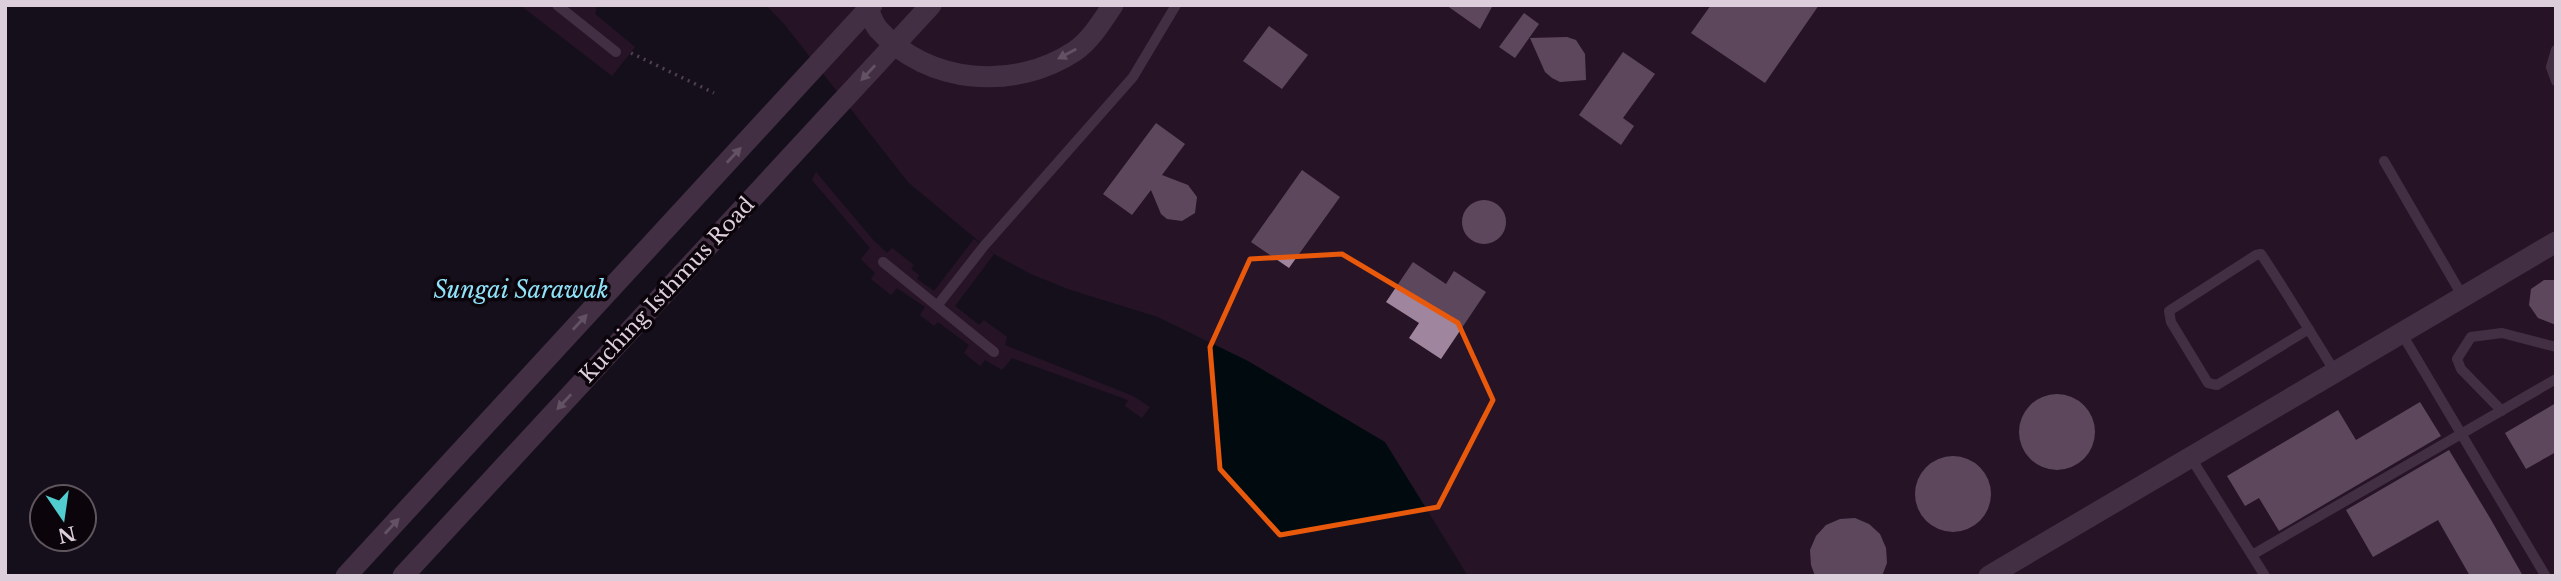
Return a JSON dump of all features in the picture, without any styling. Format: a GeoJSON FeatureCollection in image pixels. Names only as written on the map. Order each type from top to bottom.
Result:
{"type":"FeatureCollection","features":[{"type":"Feature","properties":{"kind":"main road"},"geometry":{"type":"LineString","coordinates":[[866,5],[877,28],[914,59],[946,71],[992,79],[1034,72],[1077,50],[1113,5]]}},
{"type":"Feature","properties":{"kind":"main road","name":"Kuching Isthmus Road"},"geometry":{"type":"LineString","coordinates":[[346,576],[872,5]]}},
{"type":"Feature","properties":{"kind":"main road","name":"Kuching Isthmus Road"},"geometry":{"type":"LineString","coordinates":[[403,576],[931,5]]}},
{"type":"Feature","properties":{"kind":"main road"},"geometry":{"type":"LineString","coordinates":[[1989,576],[2556,242]]}},
{"type":"Feature","properties":{"kind":"lane"},"geometry":{"type":"LineString","coordinates":[[557,5],[616,52]]}},
{"type":"Feature","properties":{"kind":"lane"},"geometry":{"type":"LineString","coordinates":[[570,15],[578,5]]}},
{"type":"Feature","properties":{"kind":"lane"},"geometry":{"type":"LineString","coordinates":[[937,306],[984,246],[1133,76],[1176,5]]}},
{"type":"Feature","properties":{"kind":"lane"},"geometry":{"type":"LineString","coordinates":[[2556,50],[2551,67],[2556,81]]}},
{"type":"Feature","properties":{"kind":"lane"},"geometry":{"type":"LineString","coordinates":[[2384,161],[2463,297]]}},
{"type":"Feature","properties":{"kind":"lane"},"geometry":{"type":"LineString","coordinates":[[2309,329],[2217,385],[2208,383],[2171,322],[2169,311],[2261,254],[2309,329],[2335,372]]}},
{"type":"Feature","properties":{"kind":"lane"},"geometry":{"type":"LineString","coordinates":[[883,262],[994,352]]}},
{"type":"Feature","properties":{"kind":"lane"},"geometry":{"type":"LineString","coordinates":[[2502,411],[2461,369],[2457,359],[2471,337],[2502,333],[2556,348]]}},
{"type":"Feature","properties":{"kind":"lane"},"geometry":{"type":"LineString","coordinates":[[2402,334],[2545,575]]}},
{"type":"Feature","properties":{"kind":"lane"},"geometry":{"type":"LineString","coordinates":[[2252,555],[2556,379]]}},
{"type":"Feature","properties":{"kind":"lane"},"geometry":{"type":"LineString","coordinates":[[2191,458],[2265,576]]}},
{"type":"Feature","properties":{"kind":"path"},"geometry":{"type":"LineString","coordinates":[[631,53],[714,93]]}},
{"type":"Feature","properties":{"kind":"highlighted area"},"geometry":{"type":"Polygon","coordinates":[[[1342,254],[1458,323],[1493,400],[1438,507],[1280,535],[1220,469],[1210,347],[1250,259],[1342,254]]]}},
{"type":"Feature","properties":{"kind":"water","name":"Sungai Sarawak"},"geometry":{"type":"Polygon","coordinates":[[[5,5],[766,5],[785,25],[908,182],[994,254],[1031,274],[1071,290],[1158,317],[1248,361],[1385,442],[1468,576],[5,576],[5,5]]]}},
{"type":"Feature","properties":{"kind":"pier"},"geometry":{"type":"Polygon","coordinates":[[[520,5],[597,5],[595,14],[635,47],[612,76],[520,5]]]}},
{"type":"Feature","properties":{"kind":"pier"},"geometry":{"type":"Polygon","coordinates":[[[816,172],[874,241],[887,253],[892,248],[914,265],[911,269],[919,275],[917,279],[934,291],[974,239],[994,254],[955,306],[979,325],[984,320],[1007,337],[1005,345],[1133,396],[1150,407],[1142,418],[1125,406],[1128,400],[1012,358],[1002,370],[985,360],[980,366],[964,353],[969,345],[938,322],[934,326],[920,315],[925,307],[897,288],[891,295],[871,279],[875,273],[861,259],[870,248],[812,180],[816,172]]]}},
{"type":"Feature","properties":{"kind":"building"},"geometry":{"type":"Polygon","coordinates":[[[1446,5],[1493,5],[1480,29],[1446,5]]]}},
{"type":"Feature","properties":{"kind":"building"},"geometry":{"type":"Polygon","coordinates":[[[1711,5],[1819,5],[1765,83],[1691,33],[1711,5]]]}},
{"type":"Feature","properties":{"kind":"building"},"geometry":{"type":"Polygon","coordinates":[[[1524,13],[1539,24],[1515,58],[1499,47],[1524,13]]]}},
{"type":"Feature","properties":{"kind":"building"},"geometry":{"type":"Polygon","coordinates":[[[1269,26],[1308,55],[1282,89],[1243,61],[1269,26]]]}},
{"type":"Feature","properties":{"kind":"building"},"geometry":{"type":"Polygon","coordinates":[[[1567,37],[1576,40],[1585,54],[1586,80],[1560,82],[1552,78],[1545,72],[1530,38],[1567,37]]]}},
{"type":"Feature","properties":{"kind":"building"},"geometry":{"type":"Polygon","coordinates":[[[1623,52],[1655,74],[1623,118],[1634,126],[1621,145],[1579,115],[1623,52]]]}},
{"type":"Feature","properties":{"kind":"building"},"geometry":{"type":"Polygon","coordinates":[[[1156,123],[1185,144],[1162,175],[1188,185],[1197,197],[1195,213],[1182,221],[1167,219],[1161,214],[1151,190],[1132,215],[1103,194],[1156,123]]]}},
{"type":"Feature","properties":{"kind":"building"},"geometry":{"type":"Polygon","coordinates":[[[1302,170],[1340,197],[1289,268],[1251,242],[1302,170]]]}},
{"type":"Feature","properties":{"kind":"building"},"geometry":{"type":"Polygon","coordinates":[[[1484,200],[1500,206],[1506,222],[1500,238],[1484,244],[1468,238],[1462,222],[1468,206],[1484,200]]]}},
{"type":"Feature","properties":{"kind":"building"},"geometry":{"type":"Polygon","coordinates":[[[1413,262],[1446,284],[1454,271],[1486,292],[1441,359],[1409,338],[1419,323],[1386,302],[1413,262]]]}},
{"type":"Feature","properties":{"kind":"building"},"geometry":{"type":"Polygon","coordinates":[[[2544,280],[2556,280],[2556,325],[2538,318],[2529,305],[2531,289],[2544,280]]]}},
{"type":"Feature","properties":{"kind":"building"},"geometry":{"type":"Polygon","coordinates":[[[2057,394],[2072,397],[2084,405],[2092,417],[2095,432],[2092,447],[2084,459],[2072,467],[2057,470],[2042,467],[2030,459],[2022,447],[2019,432],[2022,417],[2030,405],[2042,397],[2057,394]]]}},
{"type":"Feature","properties":{"kind":"building"},"geometry":{"type":"Polygon","coordinates":[[[2420,402],[2441,436],[2279,531],[2259,498],[2245,506],[2227,476],[2338,410],[2356,440],[2420,402]]]}},
{"type":"Feature","properties":{"kind":"building"},"geometry":{"type":"Polygon","coordinates":[[[2556,403],[2556,452],[2526,469],[2505,433],[2556,403]]]}},
{"type":"Feature","properties":{"kind":"building"},"geometry":{"type":"Polygon","coordinates":[[[2449,450],[2523,576],[2470,576],[2438,520],[2373,557],[2346,510],[2449,450]]]}},
{"type":"Feature","properties":{"kind":"building"},"geometry":{"type":"Polygon","coordinates":[[[1953,456],[1968,459],[1980,467],[1988,479],[1991,494],[1988,509],[1980,521],[1968,529],[1953,532],[1938,529],[1926,521],[1918,509],[1915,494],[1918,479],[1926,467],[1938,459],[1953,456]]]}},
{"type":"Feature","properties":{"kind":"building"},"geometry":{"type":"Polygon","coordinates":[[[1855,518],[1869,524],[1880,534],[1886,548],[1887,563],[1882,576],[1815,576],[1810,550],[1816,536],[1826,525],[1840,519],[1855,518]]]}}]}
